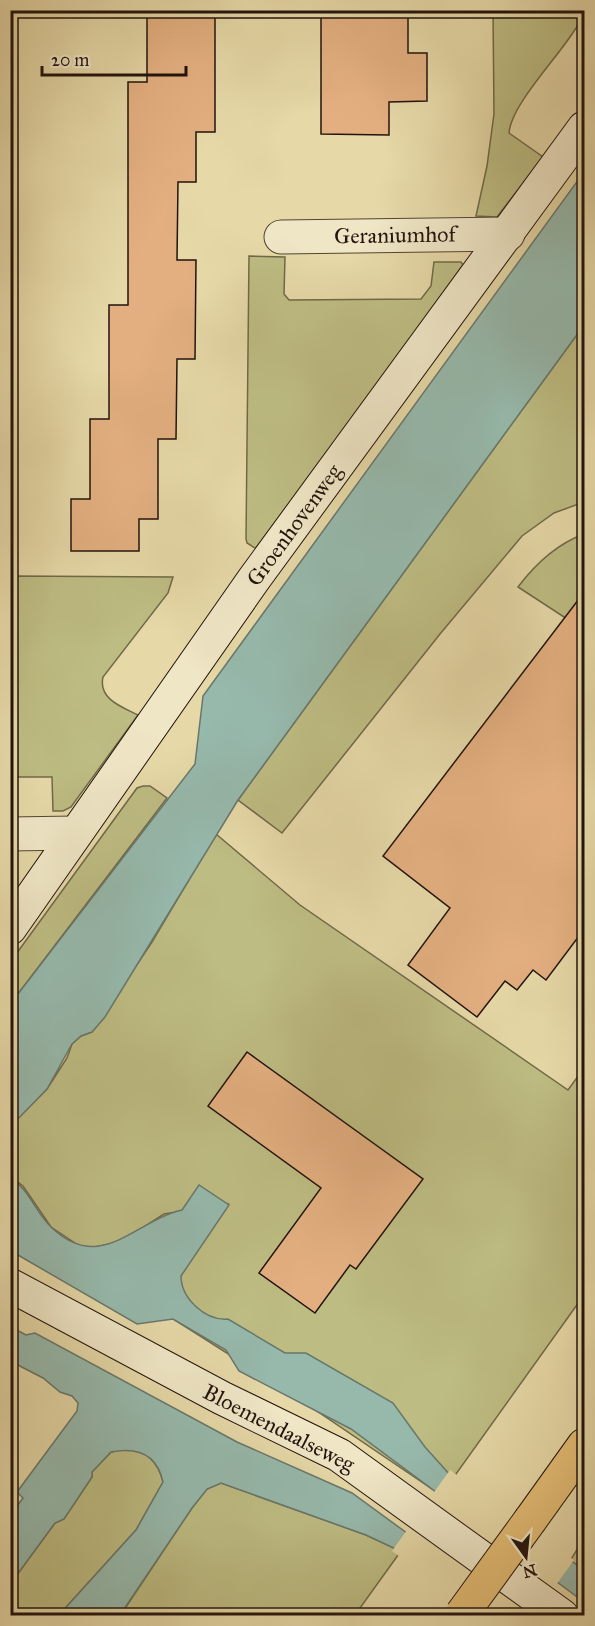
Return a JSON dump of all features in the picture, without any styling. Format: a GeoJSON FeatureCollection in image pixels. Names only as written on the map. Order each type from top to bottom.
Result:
{"type":"FeatureCollection","features":[{"type":"Feature","properties":{"kind":"highway"},"geometry":{"type":"LineString","coordinates":[[461,1615],[585,1445]]}},
{"type":"Feature","properties":{"kind":"street","name":"Groenhovenweg"},"geometry":{"type":"LineString","coordinates":[[10,928],[254,579],[585,128]]}},
{"type":"Feature","properties":{"kind":"street","name":"Geraniumhof"},"geometry":{"type":"LineString","coordinates":[[281,237],[508,234]]}},
{"type":"Feature","properties":{"kind":"street"},"geometry":{"type":"LineString","coordinates":[[10,834],[75,832]]}},
{"type":"Feature","properties":{"kind":"street","name":"Bloemendaalseweg"},"geometry":{"type":"LineString","coordinates":[[10,1285],[212,1393],[339,1455],[562,1616]]}},
{"type":"Feature","properties":{"kind":"shaded area"},"geometry":{"type":"Polygon","coordinates":[[[493,11],[584,11],[579,24],[567,42],[526,95],[512,122],[509,133],[543,157],[497,217],[476,216],[487,166],[494,114],[493,11]]]}},
{"type":"Feature","properties":{"kind":"shaded area"},"geometry":{"type":"Polygon","coordinates":[[[584,172],[584,325],[238,800],[105,1017],[92,1032],[81,1036],[72,1044],[47,1089],[11,1126],[11,1003],[195,764],[203,696],[584,172]]]}},
{"type":"Feature","properties":{"kind":"shaded area"},"geometry":{"type":"Polygon","coordinates":[[[249,256],[285,257],[284,294],[289,300],[421,299],[431,286],[434,262],[461,262],[463,265],[258,550],[247,543],[246,539],[249,256]]]}},
{"type":"Feature","properties":{"kind":"shaded area"},"geometry":{"type":"Polygon","coordinates":[[[584,325],[584,502],[554,513],[522,536],[440,634],[282,833],[238,800],[584,325]]]}},
{"type":"Feature","properties":{"kind":"shaded area"},"geometry":{"type":"Polygon","coordinates":[[[584,534],[584,630],[518,587],[548,555],[584,534]]]}},
{"type":"Feature","properties":{"kind":"shaded area"},"geometry":{"type":"Polygon","coordinates":[[[12,576],[173,577],[168,593],[103,677],[102,685],[108,697],[138,715],[71,807],[63,811],[53,811],[52,777],[12,777],[12,752],[17,746],[12,576]]]}},
{"type":"Feature","properties":{"kind":"shaded area"},"geometry":{"type":"Polygon","coordinates":[[[150,786],[167,798],[11,1003],[11,961],[137,788],[150,786]]]}},
{"type":"Feature","properties":{"kind":"shaded area"},"geometry":{"type":"Polygon","coordinates":[[[216,834],[300,905],[568,1090],[584,1068],[584,1295],[441,1495],[293,1395],[173,1319],[181,1275],[228,1204],[164,1214],[122,1241],[95,1247],[81,1247],[51,1227],[23,1186],[11,1177],[10,1126],[47,1089],[67,1058],[72,1044],[81,1036],[92,1032],[152,942],[216,834]]]}},
{"type":"Feature","properties":{"kind":"shaded area"},"geometry":{"type":"Polygon","coordinates":[[[10,1177],[23,1188],[51,1227],[69,1241],[86,1246],[102,1246],[117,1241],[165,1216],[182,1210],[199,1185],[229,1205],[181,1276],[185,1292],[190,1300],[203,1312],[219,1319],[228,1319],[285,1353],[306,1353],[393,1403],[425,1447],[451,1476],[584,1570],[584,1602],[351,1429],[239,1371],[226,1350],[173,1319],[137,1324],[11,1251],[10,1177]]]}},
{"type":"Feature","properties":{"kind":"shaded area"},"geometry":{"type":"Polygon","coordinates":[[[11,1327],[26,1335],[35,1333],[237,1442],[352,1493],[411,1536],[400,1551],[366,1535],[221,1483],[207,1489],[192,1508],[120,1615],[59,1615],[136,1530],[163,1482],[160,1472],[151,1459],[137,1452],[111,1452],[92,1472],[92,1477],[64,1519],[55,1523],[11,1583],[11,1514],[23,1498],[17,1492],[77,1411],[78,1403],[72,1396],[60,1392],[43,1378],[14,1363],[16,1355],[11,1352],[11,1327]]]}},
{"type":"Feature","properties":{"kind":"shaded area"},"geometry":{"type":"Polygon","coordinates":[[[126,1449],[140,1452],[150,1458],[155,1463],[163,1482],[136,1530],[59,1615],[11,1616],[11,1583],[55,1523],[64,1519],[92,1477],[92,1472],[111,1452],[126,1449]]]}},
{"type":"Feature","properties":{"kind":"shaded area"},"geometry":{"type":"Polygon","coordinates":[[[221,1483],[366,1535],[401,1551],[355,1615],[120,1616],[192,1508],[207,1489],[221,1483]]]}},
{"type":"Feature","properties":{"kind":"shaded area"},"geometry":{"type":"Polygon","coordinates":[[[584,1538],[584,1570],[570,1561],[584,1538]]]}},
{"type":"Feature","properties":{"kind":"pier"},"geometry":{"type":"Polygon","coordinates":[[[450,1470],[574,1560],[556,1585],[432,1495],[450,1470]]]}},
{"type":"Feature","properties":{"kind":"pier"},"geometry":{"type":"Polygon","coordinates":[[[407,1530],[413,1532],[526,1616],[479,1616],[392,1551],[407,1530]]]}},
{"type":"Feature","properties":{"kind":"building"},"geometry":{"type":"Polygon","coordinates":[[[147,10],[215,10],[215,132],[196,132],[196,182],[178,182],[177,260],[196,260],[195,359],[177,359],[176,439],[158,439],[158,519],[139,519],[139,551],[71,551],[71,499],[90,499],[90,419],[109,419],[109,305],[128,305],[128,82],[147,82],[147,10]]]}},
{"type":"Feature","properties":{"kind":"building"},"geometry":{"type":"Polygon","coordinates":[[[321,10],[408,10],[408,53],[427,53],[427,101],[389,102],[389,135],[321,134],[321,10]]]}},
{"type":"Feature","properties":{"kind":"building"},"geometry":{"type":"Polygon","coordinates":[[[585,591],[585,928],[546,980],[533,970],[517,990],[505,981],[477,1017],[408,965],[450,908],[383,856],[585,591]]]}},
{"type":"Feature","properties":{"kind":"building"},"geometry":{"type":"Polygon","coordinates":[[[247,1052],[423,1179],[356,1269],[350,1265],[315,1313],[259,1273],[321,1188],[208,1106],[247,1052]]]}}]}
